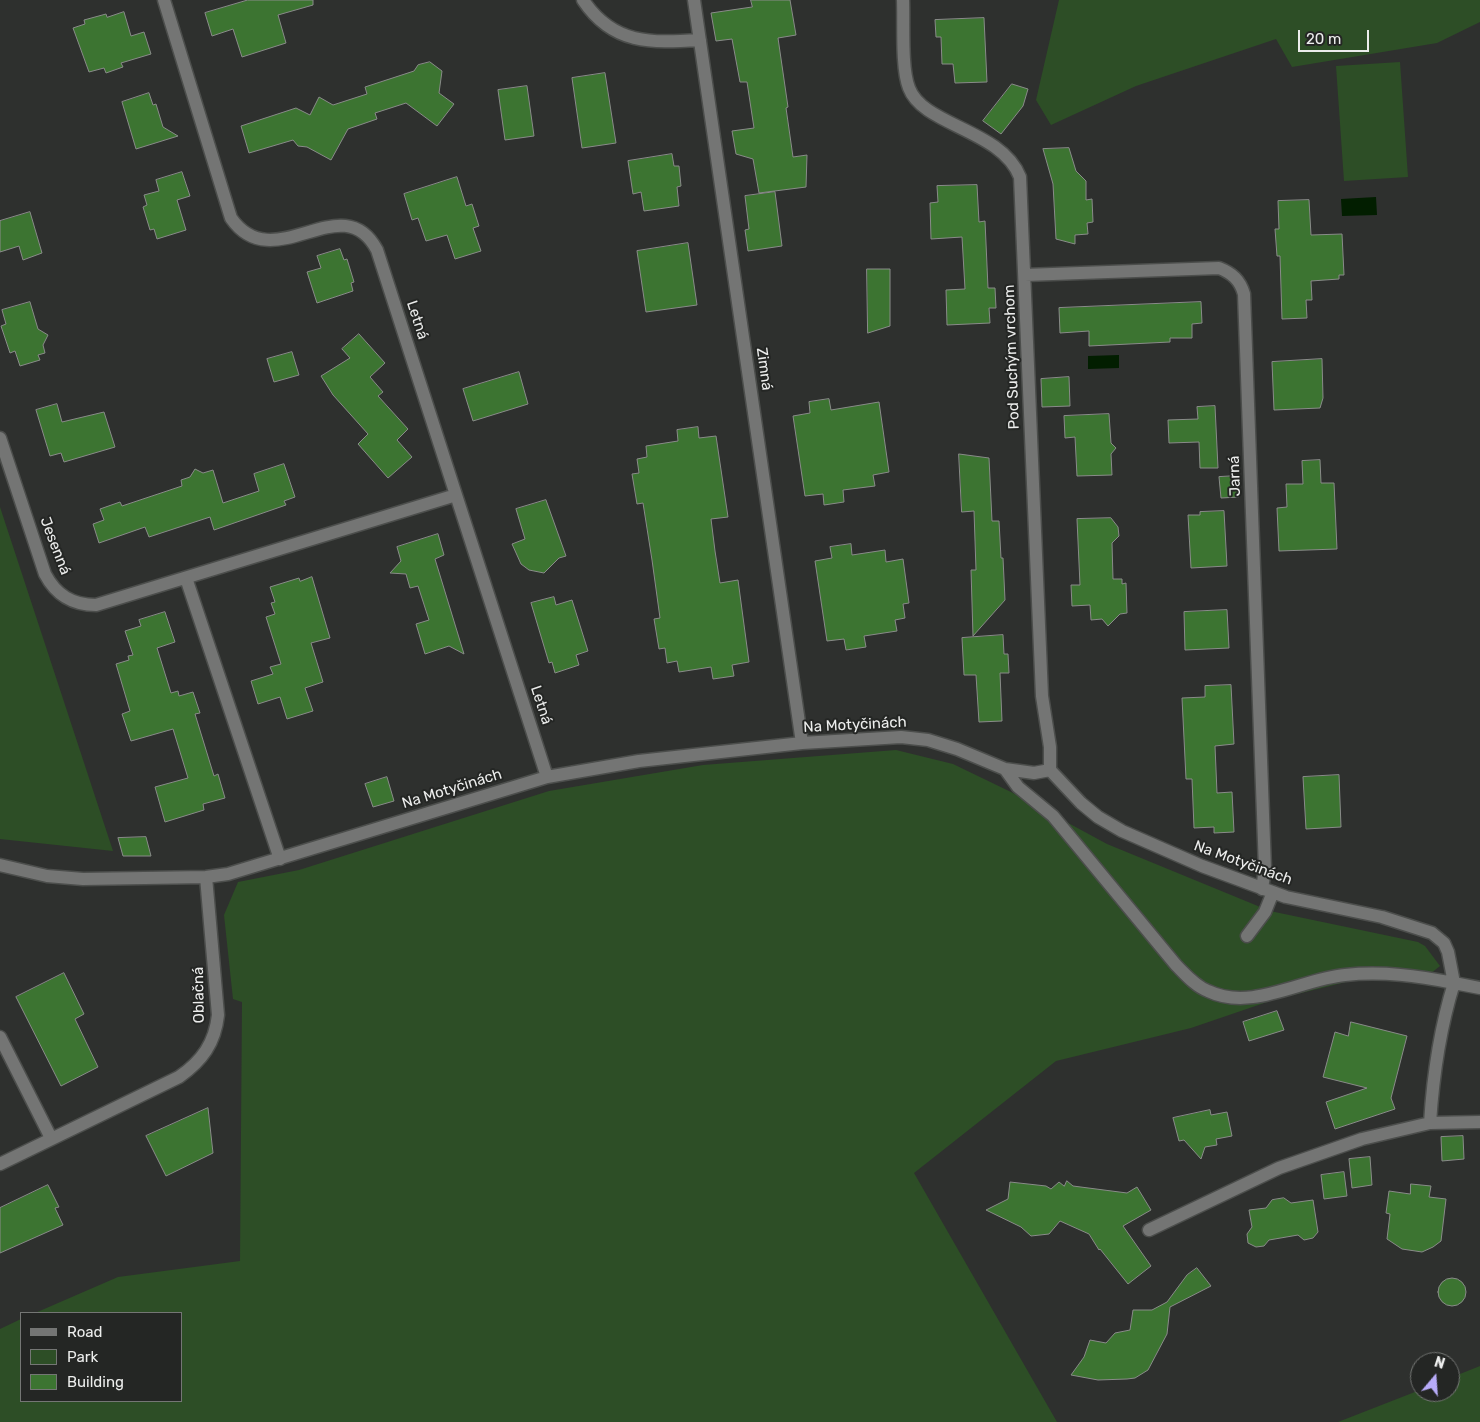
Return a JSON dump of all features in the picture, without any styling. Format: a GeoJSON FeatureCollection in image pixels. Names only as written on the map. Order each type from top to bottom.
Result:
{"type":"FeatureCollection","features":[{"type":"Feature","properties":{"kind":"street","name":"Letná"},"geometry":{"type":"LineString","coordinates":[[164,0],[231,218],[237,226],[254,238],[272,241],[331,226],[349,225],[367,234],[373,242],[547,777]]}},
{"type":"Feature","properties":{"kind":"street"},"geometry":{"type":"LineString","coordinates":[[583,0],[604,25],[626,36],[658,42],[700,40]]}},
{"type":"Feature","properties":{"kind":"street","name":"Zimná"},"geometry":{"type":"LineString","coordinates":[[694,0],[802,743]]}},
{"type":"Feature","properties":{"kind":"street","name":"Pod Suchým vrchom"},"geometry":{"type":"LineString","coordinates":[[903,0],[906,79],[912,96],[927,109],[1002,151],[1016,166],[1022,189],[1042,696],[1050,746],[1050,770]]}},
{"type":"Feature","properties":{"kind":"street","name":"Jarná"},"geometry":{"type":"LineString","coordinates":[[1025,275],[1219,268],[1232,274],[1242,286],[1244,294],[1265,869],[1268,890]]}},
{"type":"Feature","properties":{"kind":"street","name":"Jesenná"},"geometry":{"type":"LineString","coordinates":[[0,438],[45,574],[58,593],[76,603],[96,605],[456,495]]}},
{"type":"Feature","properties":{"kind":"street"},"geometry":{"type":"LineString","coordinates":[[186,578],[280,859]]}},
{"type":"Feature","properties":{"kind":"street","name":"Na Motyčinách"},"geometry":{"type":"LineString","coordinates":[[0,865],[47,876],[83,879],[206,877],[244,870],[547,777],[639,761],[802,743],[901,737],[928,740],[957,749],[1004,769],[1034,773],[1050,770],[1081,803],[1098,817],[1122,831],[1202,866],[1268,890],[1311,903],[1382,917],[1432,933],[1444,944],[1448,952],[1454,983],[1445,1014],[1432,1088],[1430,1123]]}},
{"type":"Feature","properties":{"kind":"street"},"geometry":{"type":"LineString","coordinates":[[1004,769],[1018,787],[1053,816],[1176,964],[1197,985],[1208,992],[1228,997],[1245,998],[1344,974],[1414,975],[1480,988]]}},
{"type":"Feature","properties":{"kind":"street","name":"Oblačná"},"geometry":{"type":"LineString","coordinates":[[0,1164],[179,1077],[194,1066],[211,1043],[216,1029],[218,1004],[206,877]]}},
{"type":"Feature","properties":{"kind":"street"},"geometry":{"type":"LineString","coordinates":[[1247,936],[1265,912],[1268,890]]}},
{"type":"Feature","properties":{"kind":"street"},"geometry":{"type":"LineString","coordinates":[[0,1037],[51,1138]]}},
{"type":"Feature","properties":{"kind":"street"},"geometry":{"type":"LineString","coordinates":[[1149,1230],[1278,1168],[1362,1139],[1430,1123],[1480,1122]]}},
{"type":"Feature","properties":{"kind":"green space"},"geometry":{"type":"Polygon","coordinates":[[[1059,0],[1480,0],[1480,22],[1437,43],[1292,67],[1276,39],[1136,86],[1051,125],[1036,100],[1059,0]]]}},
{"type":"Feature","properties":{"kind":"green space"},"geometry":{"type":"Polygon","coordinates":[[[1400,62],[1408,177],[1344,181],[1336,66],[1400,62]]]}},
{"type":"Feature","properties":{"kind":"green space"},"geometry":{"type":"Polygon","coordinates":[[[0,507],[113,851],[0,839],[0,507]]]}},
{"type":"Feature","properties":{"kind":"green space"},"geometry":{"type":"Polygon","coordinates":[[[896,750],[953,764],[1011,792],[1107,844],[1270,911],[1418,942],[1425,946],[1440,966],[1420,982],[1354,980],[1273,1000],[1191,1028],[1056,1061],[914,1173],[1057,1422],[0,1422],[0,1329],[20,1319],[20,1402],[182,1402],[182,1312],[37,1312],[118,1277],[240,1261],[242,1002],[233,999],[224,915],[238,882],[299,870],[549,791],[703,765],[896,750]]]}},
{"type":"Feature","properties":{"kind":"green space"},"geometry":{"type":"Polygon","coordinates":[[[1480,1366],[1480,1422],[1338,1422],[1410,1394],[1410,1402],[1460,1402],[1460,1374],[1480,1366]]]}},
{"type":"Feature","properties":{"kind":"shaded area"},"geometry":{"type":"Polygon","coordinates":[[[1376,197],[1377,215],[1342,216],[1341,199],[1376,197]]]}},
{"type":"Feature","properties":{"kind":"shaded area"},"geometry":{"type":"Polygon","coordinates":[[[1119,355],[1119,368],[1088,369],[1088,356],[1119,355]]]}},
{"type":"Feature","properties":{"kind":"building"},"geometry":{"type":"Polygon","coordinates":[[[248,0],[313,0],[313,5],[278,15],[286,43],[242,57],[233,29],[212,36],[205,13],[248,0]]]}},
{"type":"Feature","properties":{"kind":"building"},"geometry":{"type":"Polygon","coordinates":[[[751,0],[790,0],[796,35],[778,38],[793,157],[807,155],[806,187],[759,193],[753,159],[736,154],[732,131],[754,128],[747,82],[740,82],[732,39],[716,41],[711,13],[752,7],[751,0]]]}},
{"type":"Feature","properties":{"kind":"building"},"geometry":{"type":"Polygon","coordinates":[[[124,12],[131,36],[144,32],[151,54],[121,63],[123,67],[106,73],[104,68],[89,72],[73,28],[85,24],[84,20],[106,14],[107,17],[124,12]]]}},
{"type":"Feature","properties":{"kind":"building"},"geometry":{"type":"Polygon","coordinates":[[[984,18],[987,82],[955,83],[953,64],[942,64],[941,37],[936,37],[935,20],[984,18]]]}},
{"type":"Feature","properties":{"kind":"building"},"geometry":{"type":"Polygon","coordinates":[[[430,62],[442,71],[439,93],[454,104],[437,126],[406,103],[375,113],[377,119],[348,129],[331,160],[307,147],[298,146],[293,140],[249,153],[241,126],[296,108],[310,115],[319,97],[333,105],[367,94],[365,87],[414,71],[418,65],[430,62]]]}},
{"type":"Feature","properties":{"kind":"building"},"geometry":{"type":"Polygon","coordinates":[[[605,73],[616,143],[582,148],[572,78],[605,73]]]}},
{"type":"Feature","properties":{"kind":"building"},"geometry":{"type":"Polygon","coordinates":[[[1012,84],[1028,89],[1023,106],[1001,134],[983,121],[1012,84]]]}},
{"type":"Feature","properties":{"kind":"building"},"geometry":{"type":"Polygon","coordinates":[[[527,86],[534,136],[505,140],[498,90],[527,86]]]}},
{"type":"Feature","properties":{"kind":"building"},"geometry":{"type":"Polygon","coordinates":[[[149,93],[153,105],[156,104],[163,127],[178,136],[136,149],[122,102],[149,93]]]}},
{"type":"Feature","properties":{"kind":"building"},"geometry":{"type":"Polygon","coordinates":[[[1069,148],[1076,171],[1086,181],[1086,200],[1092,199],[1093,222],[1087,223],[1088,234],[1075,235],[1075,244],[1056,239],[1053,184],[1043,149],[1069,148]]]}},
{"type":"Feature","properties":{"kind":"building"},"geometry":{"type":"Polygon","coordinates":[[[672,154],[674,166],[679,166],[681,186],[677,187],[679,206],[644,211],[641,192],[633,194],[628,161],[672,154]]]}},
{"type":"Feature","properties":{"kind":"building"},"geometry":{"type":"Polygon","coordinates":[[[182,172],[190,196],[177,200],[186,230],[157,239],[154,229],[150,230],[143,207],[147,205],[144,195],[159,191],[156,180],[182,172]]]}},
{"type":"Feature","properties":{"kind":"building"},"geometry":{"type":"Polygon","coordinates":[[[457,177],[466,206],[472,204],[479,226],[473,228],[481,251],[455,259],[447,235],[426,241],[418,218],[412,220],[404,194],[457,177]]]}},
{"type":"Feature","properties":{"kind":"building"},"geometry":{"type":"Polygon","coordinates":[[[977,185],[979,222],[985,221],[988,288],[995,288],[996,308],[989,308],[990,323],[947,325],[946,290],[965,289],[962,237],[931,239],[930,203],[938,202],[937,186],[977,185]]]}},
{"type":"Feature","properties":{"kind":"building"},"geometry":{"type":"Polygon","coordinates":[[[775,192],[782,246],[748,251],[745,230],[749,229],[745,196],[775,192]]]}},
{"type":"Feature","properties":{"kind":"building"},"geometry":{"type":"Polygon","coordinates":[[[1309,200],[1311,235],[1342,234],[1344,275],[1339,275],[1339,279],[1311,281],[1312,300],[1306,300],[1307,318],[1282,319],[1280,256],[1277,256],[1275,229],[1279,229],[1278,201],[1309,200]]]}},
{"type":"Feature","properties":{"kind":"building"},"geometry":{"type":"Polygon","coordinates":[[[30,212],[42,253],[23,260],[19,246],[0,252],[0,221],[30,212]]]}},
{"type":"Feature","properties":{"kind":"building"},"geometry":{"type":"Polygon","coordinates":[[[688,243],[697,305],[646,312],[637,251],[688,243]]]}},
{"type":"Feature","properties":{"kind":"building"},"geometry":{"type":"Polygon","coordinates":[[[340,249],[344,260],[347,259],[354,282],[351,283],[353,291],[317,303],[307,272],[321,268],[317,256],[340,249]]]}},
{"type":"Feature","properties":{"kind":"building"},"geometry":{"type":"Polygon","coordinates":[[[867,269],[890,269],[890,326],[868,333],[867,269]]]}},
{"type":"Feature","properties":{"kind":"building"},"geometry":{"type":"Polygon","coordinates":[[[30,302],[38,329],[48,335],[43,345],[45,353],[38,355],[40,360],[20,366],[15,351],[10,353],[1,326],[6,324],[2,310],[30,302]]]}},
{"type":"Feature","properties":{"kind":"building"},"geometry":{"type":"Polygon","coordinates":[[[1201,302],[1202,323],[1192,324],[1192,338],[1170,338],[1170,342],[1089,346],[1089,331],[1060,333],[1059,308],[1201,302]]]}},
{"type":"Feature","properties":{"kind":"building"},"geometry":{"type":"Polygon","coordinates":[[[359,334],[385,363],[370,377],[383,392],[378,396],[408,429],[397,440],[412,457],[388,478],[358,444],[368,434],[333,395],[321,376],[350,358],[342,349],[359,334]]]}},
{"type":"Feature","properties":{"kind":"building"},"geometry":{"type":"Polygon","coordinates":[[[292,352],[299,375],[274,382],[267,359],[292,352]]]}},
{"type":"Feature","properties":{"kind":"building"},"geometry":{"type":"Polygon","coordinates":[[[1322,359],[1323,398],[1320,408],[1274,410],[1272,362],[1322,359]]]}},
{"type":"Feature","properties":{"kind":"building"},"geometry":{"type":"Polygon","coordinates":[[[519,372],[528,404],[473,421],[463,389],[519,372]]]}},
{"type":"Feature","properties":{"kind":"building"},"geometry":{"type":"Polygon","coordinates":[[[1069,377],[1070,406],[1042,407],[1041,379],[1069,377]]]}},
{"type":"Feature","properties":{"kind":"building"},"geometry":{"type":"Polygon","coordinates":[[[829,399],[831,410],[879,402],[889,472],[873,475],[875,486],[843,490],[844,502],[824,505],[823,494],[805,496],[793,416],[810,413],[809,402],[829,399]]]}},
{"type":"Feature","properties":{"kind":"building"},"geometry":{"type":"Polygon","coordinates":[[[57,404],[62,422],[104,412],[115,447],[64,462],[61,453],[50,456],[36,410],[57,404]]]}},
{"type":"Feature","properties":{"kind":"building"},"geometry":{"type":"Polygon","coordinates":[[[1215,406],[1218,468],[1200,468],[1199,442],[1169,443],[1168,420],[1198,419],[1197,407],[1215,406]]]}},
{"type":"Feature","properties":{"kind":"building"},"geometry":{"type":"Polygon","coordinates":[[[1109,414],[1111,443],[1116,448],[1111,454],[1112,475],[1077,476],[1075,437],[1065,438],[1064,416],[1109,414]]]}},
{"type":"Feature","properties":{"kind":"building"},"geometry":{"type":"Polygon","coordinates":[[[698,427],[699,438],[716,436],[728,517],[711,519],[715,551],[720,583],[738,580],[749,662],[732,665],[734,676],[713,679],[711,667],[679,672],[677,661],[667,663],[665,648],[659,649],[654,619],[660,618],[652,560],[643,503],[637,504],[632,474],[639,473],[637,459],[647,457],[646,446],[678,441],[677,430],[698,427]]]}},
{"type":"Feature","properties":{"kind":"building"},"geometry":{"type":"Polygon","coordinates":[[[959,454],[989,458],[992,521],[999,521],[1001,558],[1003,558],[1005,600],[973,636],[971,570],[976,570],[974,511],[962,512],[959,454]]]}},
{"type":"Feature","properties":{"kind":"building"},"geometry":{"type":"Polygon","coordinates":[[[1320,460],[1321,483],[1334,483],[1337,549],[1279,551],[1277,508],[1287,507],[1286,484],[1303,484],[1302,461],[1320,460]]]}},
{"type":"Feature","properties":{"kind":"building"},"geometry":{"type":"Polygon","coordinates":[[[284,464],[295,497],[284,501],[286,505],[214,530],[210,517],[149,537],[145,527],[99,543],[93,524],[104,520],[100,509],[120,502],[122,506],[182,486],[181,480],[190,477],[195,469],[203,473],[213,470],[223,503],[259,491],[254,474],[284,464]]]}},
{"type":"Feature","properties":{"kind":"building"},"geometry":{"type":"Polygon","coordinates":[[[1237,476],[1239,497],[1221,498],[1219,477],[1237,476]]]}},
{"type":"Feature","properties":{"kind":"building"},"geometry":{"type":"Polygon","coordinates":[[[546,500],[566,556],[559,558],[544,573],[529,570],[521,564],[512,544],[525,539],[516,509],[546,500]]]}},
{"type":"Feature","properties":{"kind":"building"},"geometry":{"type":"Polygon","coordinates":[[[1224,511],[1227,566],[1191,568],[1188,515],[1200,515],[1200,512],[1224,511]]]}},
{"type":"Feature","properties":{"kind":"building"},"geometry":{"type":"Polygon","coordinates":[[[1111,518],[1118,527],[1119,536],[1112,543],[1113,579],[1122,579],[1122,584],[1126,583],[1127,613],[1120,614],[1108,626],[1102,619],[1091,620],[1090,605],[1072,606],[1071,585],[1080,585],[1077,519],[1111,518]]]}},
{"type":"Feature","properties":{"kind":"building"},"geometry":{"type":"Polygon","coordinates":[[[438,534],[444,555],[435,559],[464,654],[449,646],[425,654],[416,624],[429,620],[418,586],[410,588],[406,574],[390,573],[401,561],[397,547],[438,534]]]}},
{"type":"Feature","properties":{"kind":"building"},"geometry":{"type":"Polygon","coordinates":[[[851,544],[852,555],[885,550],[886,562],[903,559],[909,603],[903,604],[905,618],[895,620],[897,631],[864,636],[866,647],[846,650],[844,639],[827,641],[815,561],[832,558],[830,547],[851,544]]]}},
{"type":"Feature","properties":{"kind":"building"},"geometry":{"type":"Polygon","coordinates":[[[312,577],[330,638],[311,643],[323,682],[305,688],[313,711],[287,719],[280,697],[258,704],[251,681],[273,674],[270,667],[281,664],[266,617],[275,614],[271,603],[275,602],[270,587],[299,578],[300,581],[312,577]]]}},
{"type":"Feature","properties":{"kind":"building"},"geometry":{"type":"Polygon","coordinates":[[[554,597],[556,605],[572,600],[588,651],[576,655],[579,665],[555,673],[552,662],[549,663],[531,603],[554,597]]]}},
{"type":"Feature","properties":{"kind":"building"},"geometry":{"type":"Polygon","coordinates":[[[1227,610],[1229,648],[1185,650],[1184,612],[1227,610]]]}},
{"type":"Feature","properties":{"kind":"building"},"geometry":{"type":"Polygon","coordinates":[[[165,612],[175,642],[157,648],[171,693],[178,691],[179,696],[193,692],[200,713],[195,714],[214,776],[218,774],[225,798],[203,804],[204,810],[165,822],[155,787],[188,778],[173,729],[131,741],[122,714],[130,711],[116,664],[129,660],[128,656],[133,655],[125,631],[141,626],[139,620],[165,612]]]}},
{"type":"Feature","properties":{"kind":"building"},"geometry":{"type":"Polygon","coordinates":[[[1003,635],[1004,654],[1008,654],[1009,673],[1000,673],[1002,721],[979,722],[976,675],[964,675],[962,638],[1003,635]]]}},
{"type":"Feature","properties":{"kind":"building"},"geometry":{"type":"Polygon","coordinates":[[[1231,685],[1234,744],[1215,746],[1217,793],[1232,792],[1234,832],[1214,833],[1214,827],[1194,828],[1192,779],[1186,779],[1182,698],[1205,697],[1205,686],[1231,685]]]}},
{"type":"Feature","properties":{"kind":"building"},"geometry":{"type":"Polygon","coordinates":[[[1339,775],[1341,827],[1306,829],[1303,777],[1339,775]]]}},
{"type":"Feature","properties":{"kind":"building"},"geometry":{"type":"Polygon","coordinates":[[[387,777],[394,801],[373,807],[365,784],[387,777]]]}},
{"type":"Feature","properties":{"kind":"building"},"geometry":{"type":"Polygon","coordinates":[[[146,837],[151,856],[123,856],[118,838],[146,837]]]}},
{"type":"Feature","properties":{"kind":"building"},"geometry":{"type":"Polygon","coordinates":[[[64,973],[84,1014],[75,1019],[98,1067],[61,1086],[16,997],[64,973]]]}},
{"type":"Feature","properties":{"kind":"building"},"geometry":{"type":"Polygon","coordinates":[[[1277,1011],[1284,1030],[1249,1041],[1243,1022],[1277,1011]]]}},
{"type":"Feature","properties":{"kind":"building"},"geometry":{"type":"Polygon","coordinates":[[[1351,1022],[1407,1036],[1391,1098],[1395,1109],[1335,1129],[1326,1102],[1367,1088],[1323,1077],[1335,1032],[1348,1036],[1351,1022]]]}},
{"type":"Feature","properties":{"kind":"building"},"geometry":{"type":"Polygon","coordinates":[[[208,1108],[213,1153],[166,1176],[146,1136],[208,1108]]]}},
{"type":"Feature","properties":{"kind":"building"},"geometry":{"type":"Polygon","coordinates":[[[1210,1110],[1211,1115],[1227,1112],[1232,1136],[1216,1139],[1217,1145],[1205,1147],[1201,1159],[1184,1140],[1179,1141],[1173,1118],[1210,1110]]]}},
{"type":"Feature","properties":{"kind":"building"},"geometry":{"type":"Polygon","coordinates":[[[1463,1136],[1464,1159],[1442,1161],[1441,1137],[1463,1136]]]}},
{"type":"Feature","properties":{"kind":"building"},"geometry":{"type":"Polygon","coordinates":[[[1370,1157],[1372,1185],[1352,1188],[1349,1159],[1370,1157]]]}},
{"type":"Feature","properties":{"kind":"building"},"geometry":{"type":"Polygon","coordinates":[[[1344,1172],[1347,1196],[1324,1199],[1321,1175],[1344,1172]]]}},
{"type":"Feature","properties":{"kind":"building"},"geometry":{"type":"Polygon","coordinates":[[[1067,1181],[1073,1186],[1127,1193],[1137,1187],[1151,1210],[1123,1226],[1151,1266],[1128,1284],[1099,1250],[1089,1234],[1060,1221],[1049,1234],[1031,1236],[1021,1227],[986,1210],[1008,1199],[1010,1182],[1046,1186],[1051,1189],[1059,1182],[1064,1186],[1067,1181]]]}},
{"type":"Feature","properties":{"kind":"building"},"geometry":{"type":"Polygon","coordinates":[[[1411,1184],[1431,1186],[1429,1197],[1446,1199],[1441,1241],[1422,1252],[1402,1249],[1387,1239],[1390,1214],[1386,1213],[1389,1191],[1410,1194],[1411,1184]]]}},
{"type":"Feature","properties":{"kind":"building"},"geometry":{"type":"Polygon","coordinates":[[[48,1185],[59,1207],[55,1208],[63,1225],[0,1253],[0,1208],[48,1185]]]}},
{"type":"Feature","properties":{"kind":"building"},"geometry":{"type":"Polygon","coordinates":[[[1284,1198],[1291,1203],[1313,1200],[1318,1232],[1313,1238],[1304,1240],[1298,1235],[1269,1240],[1264,1246],[1256,1247],[1248,1243],[1247,1234],[1252,1227],[1249,1210],[1266,1208],[1272,1200],[1284,1198]]]}},
{"type":"Feature","properties":{"kind":"building"},"geometry":{"type":"Polygon","coordinates":[[[1197,1268],[1211,1286],[1170,1307],[1167,1334],[1148,1370],[1135,1378],[1127,1379],[1098,1380],[1071,1375],[1084,1357],[1090,1340],[1106,1343],[1115,1333],[1130,1330],[1133,1310],[1152,1310],[1167,1302],[1187,1275],[1197,1268]]]}},
{"type":"Feature","properties":{"kind":"building"},"geometry":{"type":"Polygon","coordinates":[[[1452,1278],[1462,1282],[1466,1292],[1462,1302],[1452,1306],[1442,1302],[1438,1292],[1442,1282],[1452,1278]]]}}]}
